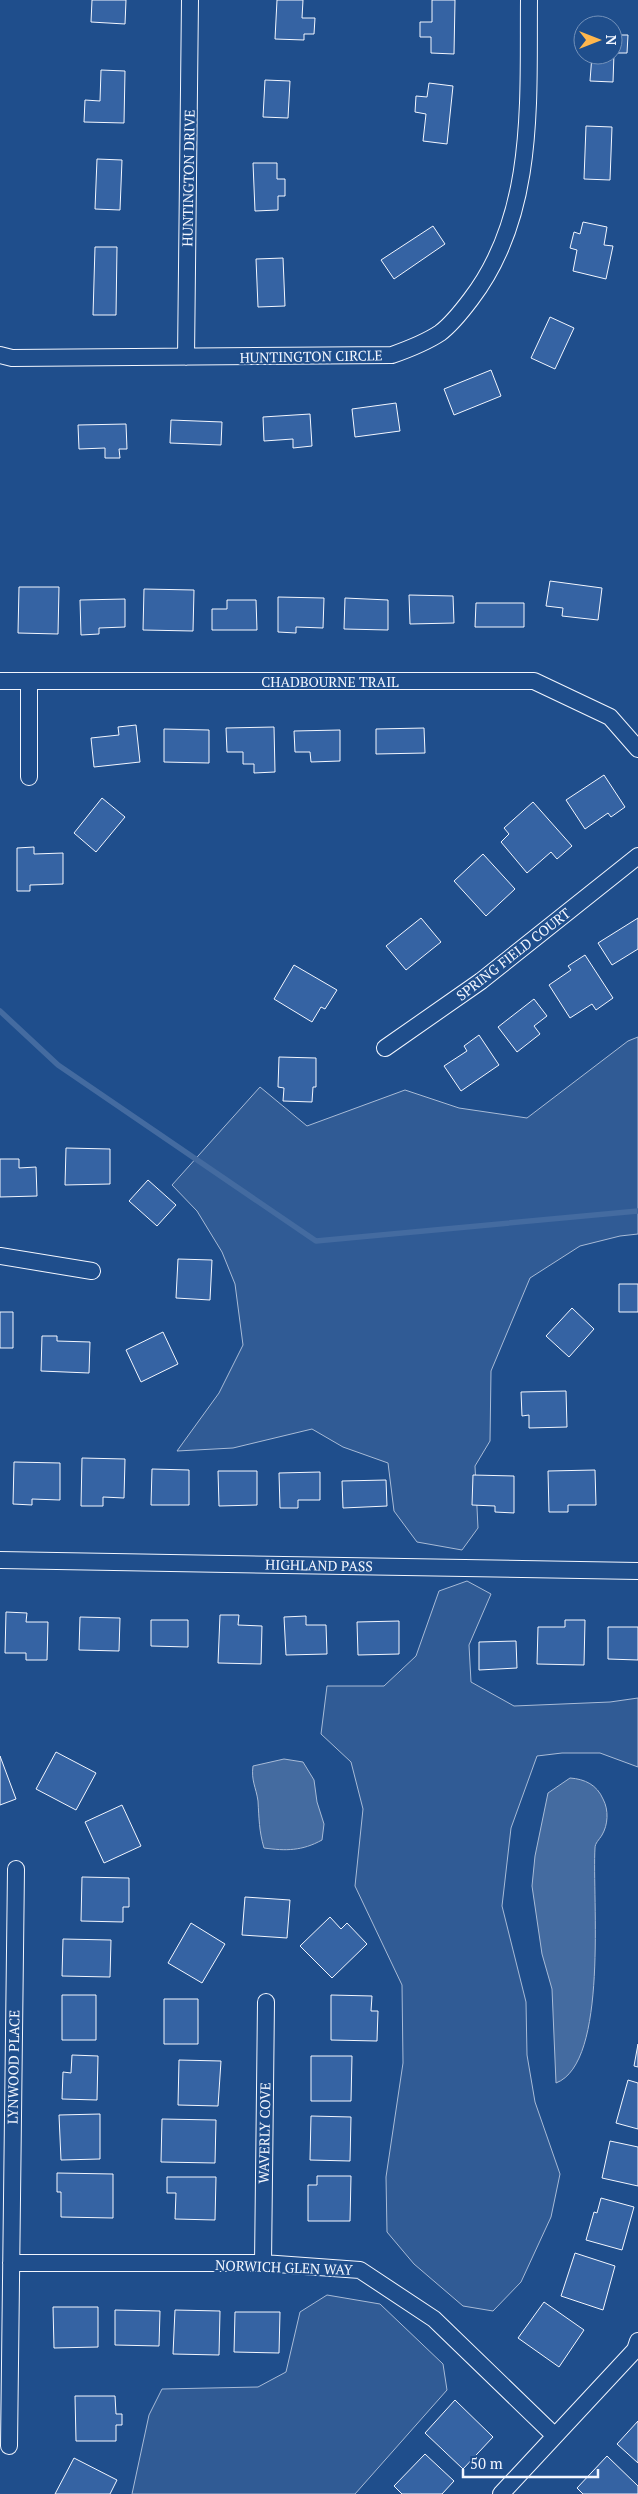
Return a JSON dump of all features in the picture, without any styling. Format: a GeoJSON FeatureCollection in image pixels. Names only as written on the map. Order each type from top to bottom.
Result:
{"type":"FeatureCollection","features":[{"type":"Feature","properties":{"kind":"street","name":"HUNTINGTON DRIVE"},"geometry":{"type":"LineString","coordinates":[[186,357],[190,0]]}},
{"type":"Feature","properties":{"kind":"street","name":"HUNTINGTON CIRCLE"},"geometry":{"type":"LineString","coordinates":[[0,355],[12,358],[392,355],[418,345],[441,332],[460,313],[491,269],[512,220],[527,140],[529,0]]}},
{"type":"Feature","properties":{"kind":"street","name":"CHADBOURNE TRAIL"},"geometry":{"type":"LineString","coordinates":[[0,681],[534,681],[610,718],[638,749]]}},
{"type":"Feature","properties":{"kind":"street"},"geometry":{"type":"LineString","coordinates":[[29,681],[29,777]]}},
{"type":"Feature","properties":{"kind":"street","name":"SPRING FIELD COURT"},"geometry":{"type":"LineString","coordinates":[[385,1048],[482,981],[638,856]]}},
{"type":"Feature","properties":{"kind":"street"},"geometry":{"type":"LineString","coordinates":[[0,1256],[92,1270]]}},
{"type":"Feature","properties":{"kind":"street","name":"HIGHLAND PASS"},"geometry":{"type":"LineString","coordinates":[[0,1560],[638,1571]]}},
{"type":"Feature","properties":{"kind":"street","name":"LYNWOOD PLACE"},"geometry":{"type":"LineString","coordinates":[[9,2446],[16,1868]]}},
{"type":"Feature","properties":{"kind":"street","name":"WAVERLY COVE"},"geometry":{"type":"LineString","coordinates":[[263,2263],[266,2002]]}},
{"type":"Feature","properties":{"kind":"street","name":"NORWICH GLEN WAY"},"geometry":{"type":"LineString","coordinates":[[11,2263],[263,2263],[360,2270],[434,2319],[555,2436]]}},
{"type":"Feature","properties":{"kind":"street"},"geometry":{"type":"LineString","coordinates":[[501,2494],[635,2350],[638,2341]]}},
{"type":"Feature","properties":{"kind":"shaded area"},"geometry":{"type":"Polygon","coordinates":[[[638,1037],[638,1234],[620,1236],[580,1246],[530,1278],[491,1371],[490,1441],[475,1466],[478,1528],[462,1550],[417,1542],[394,1511],[388,1463],[343,1447],[312,1429],[233,1448],[177,1451],[219,1393],[243,1345],[235,1284],[222,1252],[197,1211],[172,1185],[260,1087],[307,1126],[405,1090],[459,1108],[527,1118],[628,1041],[638,1037]]]}},
{"type":"Feature","properties":{"kind":"shaded area"},"geometry":{"type":"Polygon","coordinates":[[[467,1581],[491,1594],[469,1645],[471,1682],[514,1706],[610,1702],[638,1698],[638,1767],[600,1753],[562,1753],[537,1756],[511,1828],[502,1906],[526,2002],[527,2055],[535,2102],[560,2174],[551,2217],[521,2282],[493,2311],[463,2306],[414,2264],[387,2232],[386,2177],[403,2063],[402,1985],[355,1886],[363,1809],[351,1762],[321,1734],[327,1686],[384,1686],[416,1656],[439,1591],[467,1581]]]}},
{"type":"Feature","properties":{"kind":"shaded area"},"geometry":{"type":"Polygon","coordinates":[[[284,1759],[303,1762],[314,1780],[317,1802],[324,1824],[322,1840],[315,1844],[294,1849],[264,1848],[260,1830],[258,1801],[253,1780],[253,1766],[284,1759]]]}},
{"type":"Feature","properties":{"kind":"shaded area"},"geometry":{"type":"Polygon","coordinates":[[[570,1778],[585,1781],[594,1786],[605,1803],[607,1822],[595,1848],[595,1939],[591,2013],[584,2045],[573,2069],[556,2083],[552,1989],[542,1954],[532,1886],[535,1856],[548,1793],[570,1778]]]}},
{"type":"Feature","properties":{"kind":"shaded area"},"geometry":{"type":"Polygon","coordinates":[[[327,2295],[380,2304],[443,2364],[447,2390],[355,2494],[132,2494],[149,2415],[162,2389],[258,2387],[286,2372],[300,2312],[327,2295]]]}},
{"type":"Feature","properties":{"kind":"building"},"geometry":{"type":"Polygon","coordinates":[[[92,0],[126,0],[125,24],[91,22],[92,0]]]}},
{"type":"Feature","properties":{"kind":"building"},"geometry":{"type":"Polygon","coordinates":[[[277,0],[303,0],[302,18],[315,18],[314,34],[304,34],[304,40],[275,39],[277,0]]]}},
{"type":"Feature","properties":{"kind":"building"},"geometry":{"type":"Polygon","coordinates":[[[432,0],[455,0],[454,54],[431,53],[431,37],[420,37],[420,22],[432,22],[432,0]]]}},
{"type":"Feature","properties":{"kind":"building"},"geometry":{"type":"Polygon","coordinates":[[[623,35],[628,35],[627,53],[623,53],[623,35]]]}},
{"type":"Feature","properties":{"kind":"building"},"geometry":{"type":"Polygon","coordinates":[[[591,65],[614,65],[613,82],[590,81],[591,65]]]}},
{"type":"Feature","properties":{"kind":"building"},"geometry":{"type":"Polygon","coordinates":[[[101,70],[125,71],[124,123],[84,122],[85,100],[100,101],[101,70]]]}},
{"type":"Feature","properties":{"kind":"building"},"geometry":{"type":"Polygon","coordinates":[[[265,80],[290,81],[288,118],[263,117],[265,80]]]}},
{"type":"Feature","properties":{"kind":"building"},"geometry":{"type":"Polygon","coordinates":[[[429,83],[453,86],[447,144],[423,141],[426,114],[415,112],[416,96],[427,97],[429,83]]]}},
{"type":"Feature","properties":{"kind":"building"},"geometry":{"type":"Polygon","coordinates":[[[586,126],[612,127],[610,180],[584,179],[586,126]]]}},
{"type":"Feature","properties":{"kind":"building"},"geometry":{"type":"Polygon","coordinates":[[[97,159],[122,160],[120,210],[95,209],[97,159]]]}},
{"type":"Feature","properties":{"kind":"building"},"geometry":{"type":"Polygon","coordinates":[[[253,163],[277,163],[277,179],[285,179],[285,196],[278,196],[278,210],[255,211],[253,163]]]}},
{"type":"Feature","properties":{"kind":"building"},"geometry":{"type":"Polygon","coordinates":[[[583,222],[607,227],[604,245],[613,246],[606,279],[573,271],[577,250],[570,248],[574,232],[580,234],[583,222]]]}},
{"type":"Feature","properties":{"kind":"building"},"geometry":{"type":"Polygon","coordinates":[[[433,226],[445,244],[394,279],[381,260],[433,226]]]}},
{"type":"Feature","properties":{"kind":"building"},"geometry":{"type":"Polygon","coordinates":[[[95,247],[117,247],[116,315],[93,315],[95,247]]]}},
{"type":"Feature","properties":{"kind":"building"},"geometry":{"type":"Polygon","coordinates":[[[283,258],[285,306],[258,307],[256,259],[283,258]]]}},
{"type":"Feature","properties":{"kind":"building"},"geometry":{"type":"Polygon","coordinates":[[[550,317],[574,328],[555,369],[531,358],[550,317]]]}},
{"type":"Feature","properties":{"kind":"building"},"geometry":{"type":"Polygon","coordinates":[[[491,370],[501,396],[454,415],[444,389],[491,370]]]}},
{"type":"Feature","properties":{"kind":"building"},"geometry":{"type":"Polygon","coordinates":[[[396,403],[400,431],[355,437],[352,409],[396,403]]]}},
{"type":"Feature","properties":{"kind":"building"},"geometry":{"type":"Polygon","coordinates":[[[310,414],[312,446],[293,448],[293,439],[264,441],[263,417],[310,414]]]}},
{"type":"Feature","properties":{"kind":"building"},"geometry":{"type":"Polygon","coordinates":[[[171,420],[222,422],[221,445],[170,443],[171,420]]]}},
{"type":"Feature","properties":{"kind":"building"},"geometry":{"type":"Polygon","coordinates":[[[126,424],[127,449],[119,449],[120,458],[105,458],[105,448],[79,449],[78,425],[126,424]]]}},
{"type":"Feature","properties":{"kind":"building"},"geometry":{"type":"Polygon","coordinates":[[[550,581],[602,588],[598,620],[562,616],[563,608],[546,606],[550,581]]]}},
{"type":"Feature","properties":{"kind":"building"},"geometry":{"type":"Polygon","coordinates":[[[19,587],[59,587],[58,634],[18,633],[19,587]]]}},
{"type":"Feature","properties":{"kind":"building"},"geometry":{"type":"Polygon","coordinates":[[[144,589],[194,590],[193,631],[143,630],[144,589]]]}},
{"type":"Feature","properties":{"kind":"building"},"geometry":{"type":"Polygon","coordinates":[[[409,595],[453,596],[454,623],[410,624],[409,595]]]}},
{"type":"Feature","properties":{"kind":"building"},"geometry":{"type":"Polygon","coordinates":[[[278,597],[324,598],[323,628],[296,627],[296,633],[278,632],[278,597]]]}},
{"type":"Feature","properties":{"kind":"building"},"geometry":{"type":"Polygon","coordinates":[[[345,598],[388,600],[388,630],[344,629],[345,598]]]}},
{"type":"Feature","properties":{"kind":"building"},"geometry":{"type":"Polygon","coordinates":[[[125,599],[125,627],[99,628],[99,634],[81,635],[80,600],[125,599]]]}},
{"type":"Feature","properties":{"kind":"building"},"geometry":{"type":"Polygon","coordinates":[[[227,600],[256,600],[257,630],[212,630],[212,609],[227,609],[227,600]]]}},
{"type":"Feature","properties":{"kind":"building"},"geometry":{"type":"Polygon","coordinates":[[[476,603],[524,603],[524,627],[475,627],[476,603]]]}},
{"type":"Feature","properties":{"kind":"building"},"geometry":{"type":"Polygon","coordinates":[[[136,725],[140,762],[94,767],[91,738],[119,735],[118,727],[136,725]]]}},
{"type":"Feature","properties":{"kind":"building"},"geometry":{"type":"Polygon","coordinates":[[[274,727],[275,772],[254,773],[254,764],[243,764],[243,752],[227,752],[226,728],[274,727]]]}},
{"type":"Feature","properties":{"kind":"building"},"geometry":{"type":"Polygon","coordinates":[[[424,728],[425,753],[376,754],[376,729],[424,728]]]}},
{"type":"Feature","properties":{"kind":"building"},"geometry":{"type":"Polygon","coordinates":[[[164,729],[209,730],[209,763],[164,762],[164,729]]]}},
{"type":"Feature","properties":{"kind":"building"},"geometry":{"type":"Polygon","coordinates":[[[340,730],[340,761],[311,762],[310,752],[295,752],[294,731],[340,730]]]}},
{"type":"Feature","properties":{"kind":"building"},"geometry":{"type":"Polygon","coordinates":[[[604,775],[625,807],[611,817],[608,813],[585,829],[566,800],[604,775]]]}},
{"type":"Feature","properties":{"kind":"building"},"geometry":{"type":"Polygon","coordinates":[[[102,798],[125,817],[96,852],[74,833],[102,798]]]}},
{"type":"Feature","properties":{"kind":"building"},"geometry":{"type":"Polygon","coordinates":[[[533,802],[572,846],[557,859],[551,852],[527,873],[501,842],[509,834],[504,828],[533,802]]]}},
{"type":"Feature","properties":{"kind":"building"},"geometry":{"type":"Polygon","coordinates":[[[34,847],[34,854],[63,853],[63,884],[30,885],[30,891],[17,891],[17,848],[34,847]]]}},
{"type":"Feature","properties":{"kind":"building"},"geometry":{"type":"Polygon","coordinates":[[[483,854],[515,889],[486,916],[454,881],[483,854]]]}},
{"type":"Feature","properties":{"kind":"building"},"geometry":{"type":"Polygon","coordinates":[[[421,918],[441,942],[406,970],[386,946],[421,918]]]}},
{"type":"Feature","properties":{"kind":"building"},"geometry":{"type":"Polygon","coordinates":[[[638,918],[638,949],[612,965],[598,943],[638,918]]]}},
{"type":"Feature","properties":{"kind":"building"},"geometry":{"type":"Polygon","coordinates":[[[585,955],[613,998],[596,1010],[592,1004],[570,1018],[549,985],[571,970],[568,966],[585,955]]]}},
{"type":"Feature","properties":{"kind":"building"},"geometry":{"type":"Polygon","coordinates":[[[294,965],[337,990],[325,1009],[321,1007],[312,1022],[274,999],[294,965]]]}},
{"type":"Feature","properties":{"kind":"building"},"geometry":{"type":"Polygon","coordinates":[[[534,999],[547,1016],[534,1026],[540,1034],[517,1052],[498,1027],[534,999]]]}},
{"type":"Feature","properties":{"kind":"building"},"geometry":{"type":"Polygon","coordinates":[[[479,1035],[499,1065],[461,1091],[444,1066],[467,1051],[464,1046],[479,1035]]]}},
{"type":"Feature","properties":{"kind":"building"},"geometry":{"type":"Polygon","coordinates":[[[279,1057],[316,1058],[316,1087],[313,1087],[312,1102],[283,1101],[284,1088],[278,1087],[279,1057]]]}},
{"type":"Feature","properties":{"kind":"building"},"geometry":{"type":"Polygon","coordinates":[[[66,1148],[110,1149],[110,1184],[65,1185],[66,1148]]]}},
{"type":"Feature","properties":{"kind":"building"},"geometry":{"type":"Polygon","coordinates":[[[0,1159],[19,1159],[19,1168],[36,1167],[37,1196],[0,1197],[0,1159]]]}},
{"type":"Feature","properties":{"kind":"building"},"geometry":{"type":"Polygon","coordinates":[[[148,1180],[176,1205],[157,1226],[129,1201],[148,1180]]]}},
{"type":"Feature","properties":{"kind":"building"},"geometry":{"type":"Polygon","coordinates":[[[178,1259],[212,1260],[210,1300],[176,1298],[178,1259]]]}},
{"type":"Feature","properties":{"kind":"building"},"geometry":{"type":"Polygon","coordinates":[[[619,1284],[638,1284],[638,1312],[619,1312],[619,1284]]]}},
{"type":"Feature","properties":{"kind":"building"},"geometry":{"type":"Polygon","coordinates":[[[572,1308],[594,1329],[569,1357],[546,1336],[572,1308]]]}},
{"type":"Feature","properties":{"kind":"building"},"geometry":{"type":"Polygon","coordinates":[[[0,1312],[13,1312],[13,1348],[0,1348],[0,1312]]]}},
{"type":"Feature","properties":{"kind":"building"},"geometry":{"type":"Polygon","coordinates":[[[163,1332],[178,1364],[141,1382],[126,1350],[163,1332]]]}},
{"type":"Feature","properties":{"kind":"building"},"geometry":{"type":"Polygon","coordinates":[[[42,1336],[57,1336],[57,1341],[90,1342],[89,1373],[41,1371],[42,1336]]]}},
{"type":"Feature","properties":{"kind":"building"},"geometry":{"type":"Polygon","coordinates":[[[566,1391],[567,1427],[529,1428],[529,1415],[522,1416],[521,1392],[566,1391]]]}},
{"type":"Feature","properties":{"kind":"building"},"geometry":{"type":"Polygon","coordinates":[[[82,1458],[125,1459],[124,1498],[103,1497],[103,1506],[81,1506],[82,1458]]]}},
{"type":"Feature","properties":{"kind":"building"},"geometry":{"type":"Polygon","coordinates":[[[14,1462],[60,1463],[60,1500],[32,1499],[32,1505],[13,1504],[14,1462]]]}},
{"type":"Feature","properties":{"kind":"building"},"geometry":{"type":"Polygon","coordinates":[[[152,1469],[189,1470],[189,1505],[151,1505],[152,1469]]]}},
{"type":"Feature","properties":{"kind":"building"},"geometry":{"type":"Polygon","coordinates":[[[595,1470],[596,1505],[568,1505],[568,1512],[549,1512],[548,1471],[595,1470]]]}},
{"type":"Feature","properties":{"kind":"building"},"geometry":{"type":"Polygon","coordinates":[[[218,1471],[257,1471],[257,1505],[219,1506],[218,1471]]]}},
{"type":"Feature","properties":{"kind":"building"},"geometry":{"type":"Polygon","coordinates":[[[320,1472],[320,1500],[298,1500],[298,1508],[280,1508],[279,1473],[320,1472]]]}},
{"type":"Feature","properties":{"kind":"building"},"geometry":{"type":"Polygon","coordinates":[[[473,1475],[514,1476],[514,1513],[495,1512],[495,1506],[472,1505],[473,1475]]]}},
{"type":"Feature","properties":{"kind":"building"},"geometry":{"type":"Polygon","coordinates":[[[386,1480],[387,1506],[343,1508],[342,1481],[386,1480]]]}},
{"type":"Feature","properties":{"kind":"building"},"geometry":{"type":"Polygon","coordinates":[[[6,1612],[27,1613],[26,1622],[48,1622],[47,1660],[26,1660],[26,1653],[5,1653],[6,1612]]]}},
{"type":"Feature","properties":{"kind":"building"},"geometry":{"type":"Polygon","coordinates":[[[220,1615],[239,1615],[238,1625],[262,1626],[261,1664],[218,1663],[220,1615]]]}},
{"type":"Feature","properties":{"kind":"building"},"geometry":{"type":"Polygon","coordinates":[[[306,1616],[306,1625],[326,1625],[327,1654],[286,1655],[284,1617],[306,1616]]]}},
{"type":"Feature","properties":{"kind":"building"},"geometry":{"type":"Polygon","coordinates":[[[80,1617],[120,1618],[119,1651],[79,1650],[80,1617]]]}},
{"type":"Feature","properties":{"kind":"building"},"geometry":{"type":"Polygon","coordinates":[[[151,1620],[188,1620],[188,1647],[151,1646],[151,1620]]]}},
{"type":"Feature","properties":{"kind":"building"},"geometry":{"type":"Polygon","coordinates":[[[565,1620],[585,1620],[584,1665],[537,1664],[538,1627],[565,1627],[565,1620]]]}},
{"type":"Feature","properties":{"kind":"building"},"geometry":{"type":"Polygon","coordinates":[[[399,1621],[399,1654],[358,1655],[357,1622],[399,1621]]]}},
{"type":"Feature","properties":{"kind":"building"},"geometry":{"type":"Polygon","coordinates":[[[608,1627],[638,1627],[638,1660],[608,1659],[608,1627]]]}},
{"type":"Feature","properties":{"kind":"building"},"geometry":{"type":"Polygon","coordinates":[[[516,1641],[517,1668],[479,1670],[479,1642],[516,1641]]]}},
{"type":"Feature","properties":{"kind":"building"},"geometry":{"type":"Polygon","coordinates":[[[56,1752],[96,1773],[76,1810],[36,1789],[56,1752]]]}},
{"type":"Feature","properties":{"kind":"building"},"geometry":{"type":"Polygon","coordinates":[[[0,1756],[16,1799],[0,1805],[0,1756]]]}},
{"type":"Feature","properties":{"kind":"building"},"geometry":{"type":"Polygon","coordinates":[[[122,1805],[141,1846],[104,1863],[85,1822],[122,1805]]]}},
{"type":"Feature","properties":{"kind":"building"},"geometry":{"type":"Polygon","coordinates":[[[82,1877],[129,1878],[129,1907],[123,1907],[123,1922],[81,1921],[82,1877]]]}},
{"type":"Feature","properties":{"kind":"building"},"geometry":{"type":"Polygon","coordinates":[[[245,1897],[290,1900],[287,1938],[242,1935],[245,1897]]]}},
{"type":"Feature","properties":{"kind":"building"},"geometry":{"type":"Polygon","coordinates":[[[330,1917],[341,1929],[347,1923],[367,1944],[332,1978],[300,1946],[330,1917]]]}},
{"type":"Feature","properties":{"kind":"building"},"geometry":{"type":"Polygon","coordinates":[[[191,1923],[225,1944],[202,1983],[168,1963],[191,1923]]]}},
{"type":"Feature","properties":{"kind":"building"},"geometry":{"type":"Polygon","coordinates":[[[63,1939],[111,1940],[110,1977],[62,1976],[63,1939]]]}},
{"type":"Feature","properties":{"kind":"building"},"geometry":{"type":"Polygon","coordinates":[[[62,1995],[96,1995],[96,2040],[62,2040],[62,1995]]]}},
{"type":"Feature","properties":{"kind":"building"},"geometry":{"type":"Polygon","coordinates":[[[331,1995],[372,1996],[371,2011],[378,2011],[377,2041],[331,2040],[331,1995]]]}},
{"type":"Feature","properties":{"kind":"building"},"geometry":{"type":"Polygon","coordinates":[[[164,1999],[198,1999],[198,2044],[164,2044],[164,1999]]]}},
{"type":"Feature","properties":{"kind":"building"},"geometry":{"type":"Polygon","coordinates":[[[638,2044],[638,2067],[634,2066],[638,2044]]]}},
{"type":"Feature","properties":{"kind":"building"},"geometry":{"type":"Polygon","coordinates":[[[72,2055],[98,2056],[97,2100],[62,2099],[63,2072],[71,2073],[72,2055]]]}},
{"type":"Feature","properties":{"kind":"building"},"geometry":{"type":"Polygon","coordinates":[[[311,2056],[352,2056],[351,2101],[311,2101],[311,2056]]]}},
{"type":"Feature","properties":{"kind":"building"},"geometry":{"type":"Polygon","coordinates":[[[179,2060],[221,2061],[218,2106],[178,2105],[179,2060]]]}},
{"type":"Feature","properties":{"kind":"building"},"geometry":{"type":"Polygon","coordinates":[[[628,2080],[638,2083],[638,2129],[616,2123],[628,2080]]]}},
{"type":"Feature","properties":{"kind":"building"},"geometry":{"type":"Polygon","coordinates":[[[100,2114],[100,2159],[61,2160],[59,2115],[100,2114]]]}},
{"type":"Feature","properties":{"kind":"building"},"geometry":{"type":"Polygon","coordinates":[[[311,2116],[351,2117],[350,2161],[310,2160],[311,2116]]]}},
{"type":"Feature","properties":{"kind":"building"},"geometry":{"type":"Polygon","coordinates":[[[162,2119],[216,2120],[215,2163],[161,2162],[162,2119]]]}},
{"type":"Feature","properties":{"kind":"building"},"geometry":{"type":"Polygon","coordinates":[[[610,2141],[638,2147],[638,2186],[602,2178],[610,2141]]]}},
{"type":"Feature","properties":{"kind":"building"},"geometry":{"type":"Polygon","coordinates":[[[57,2173],[113,2174],[113,2218],[61,2217],[61,2192],[57,2192],[57,2173]]]}},
{"type":"Feature","properties":{"kind":"building"},"geometry":{"type":"Polygon","coordinates":[[[317,2176],[351,2176],[350,2221],[308,2221],[308,2185],[317,2185],[317,2176]]]}},
{"type":"Feature","properties":{"kind":"building"},"geometry":{"type":"Polygon","coordinates":[[[167,2177],[216,2177],[215,2220],[175,2219],[176,2193],[167,2193],[167,2177]]]}},
{"type":"Feature","properties":{"kind":"building"},"geometry":{"type":"Polygon","coordinates":[[[601,2198],[634,2207],[622,2250],[586,2240],[594,2212],[597,2213],[601,2198]]]}},
{"type":"Feature","properties":{"kind":"building"},"geometry":{"type":"Polygon","coordinates":[[[575,2253],[615,2266],[603,2310],[561,2296],[575,2253]]]}},
{"type":"Feature","properties":{"kind":"building"},"geometry":{"type":"Polygon","coordinates":[[[544,2302],[584,2330],[559,2367],[518,2338],[544,2302]]]}},
{"type":"Feature","properties":{"kind":"building"},"geometry":{"type":"Polygon","coordinates":[[[53,2307],[98,2307],[98,2347],[54,2348],[53,2307]]]}},
{"type":"Feature","properties":{"kind":"building"},"geometry":{"type":"Polygon","coordinates":[[[115,2310],[160,2311],[159,2346],[115,2345],[115,2310]]]}},
{"type":"Feature","properties":{"kind":"building"},"geometry":{"type":"Polygon","coordinates":[[[175,2310],[220,2311],[219,2355],[173,2354],[175,2310]]]}},
{"type":"Feature","properties":{"kind":"building"},"geometry":{"type":"Polygon","coordinates":[[[235,2312],[280,2312],[279,2353],[234,2352],[235,2312]]]}},
{"type":"Feature","properties":{"kind":"building"},"geometry":{"type":"Polygon","coordinates":[[[75,2396],[115,2396],[116,2414],[122,2414],[122,2425],[116,2425],[116,2441],[76,2441],[75,2396]]]}},
{"type":"Feature","properties":{"kind":"building"},"geometry":{"type":"Polygon","coordinates":[[[455,2400],[493,2437],[463,2469],[425,2433],[455,2400]]]}},
{"type":"Feature","properties":{"kind":"building"},"geometry":{"type":"Polygon","coordinates":[[[638,2421],[638,2463],[617,2444],[638,2421]]]}},
{"type":"Feature","properties":{"kind":"building"},"geometry":{"type":"Polygon","coordinates":[[[425,2454],[454,2481],[442,2494],[402,2494],[394,2486],[425,2454]]]}},
{"type":"Feature","properties":{"kind":"building"},"geometry":{"type":"Polygon","coordinates":[[[607,2456],[638,2486],[638,2494],[583,2494],[577,2488],[607,2456]]]}},
{"type":"Feature","properties":{"kind":"building"},"geometry":{"type":"Polygon","coordinates":[[[74,2458],[117,2480],[110,2494],[55,2494],[74,2458]]]}},
{"type":"Feature","properties":{"kind":"waterway"},"geometry":{"type":"LineString","coordinates":[[0,1011],[58,1065],[316,1241],[638,1211]]}}]}
